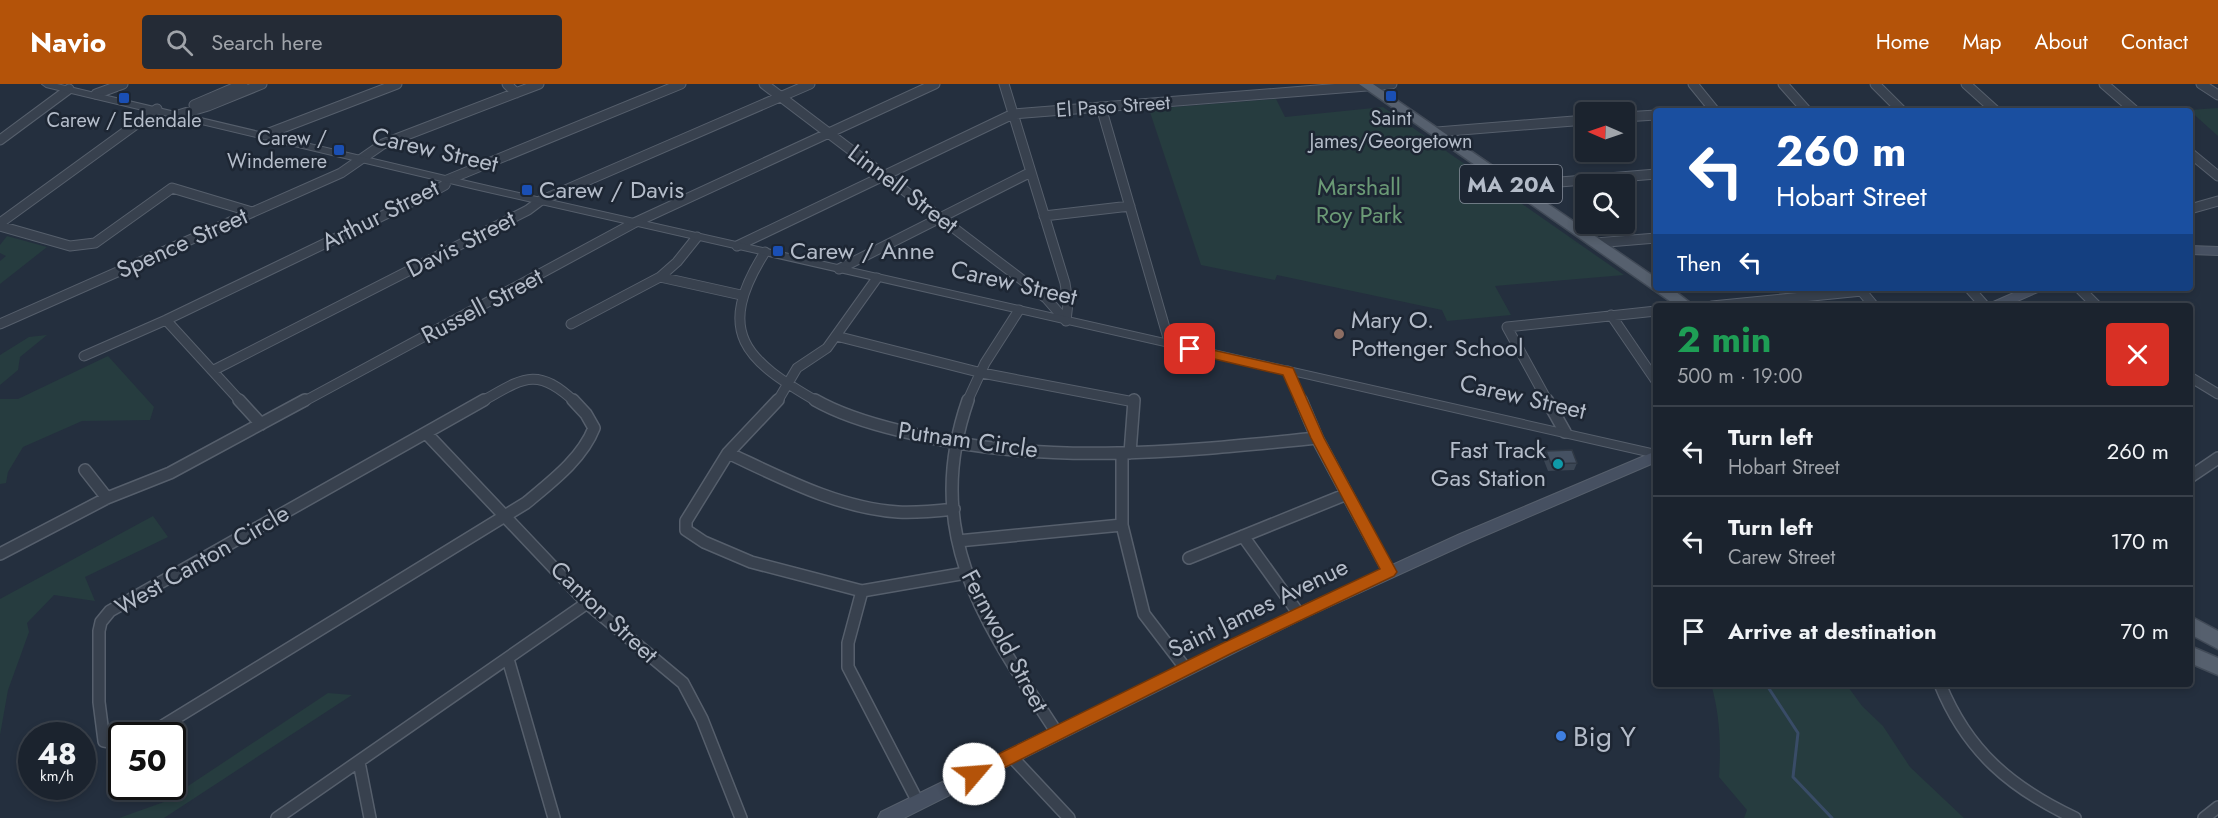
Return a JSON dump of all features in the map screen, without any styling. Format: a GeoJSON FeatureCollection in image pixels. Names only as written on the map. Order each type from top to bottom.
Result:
{"type":"FeatureCollection","features":[{"type":"Feature","properties":{"kind":"main road","name":"MA 20A"},"geometry":{"type":"LineString","coordinates":[[1366,85],[1653,283]]}},
{"type":"Feature","properties":{"kind":"main road"},"geometry":{"type":"LineString","coordinates":[[2193,250],[2218,251]]}},
{"type":"Feature","properties":{"kind":"main road"},"geometry":{"type":"LineString","coordinates":[[1665,291],[1682,303]]}},
{"type":"Feature","properties":{"kind":"main road"},"geometry":{"type":"LineString","coordinates":[[2002,303],[2029,291]]}},
{"type":"Feature","properties":{"kind":"main road","name":"Saint James Avenue"},"geometry":{"type":"LineString","coordinates":[[887,818],[1299,614],[1653,456]]}},
{"type":"Feature","properties":{"kind":"main road"},"geometry":{"type":"LineString","coordinates":[[2193,626],[2218,641]]}},
{"type":"Feature","properties":{"kind":"main road"},"geometry":{"type":"LineString","coordinates":[[2193,655],[2218,667]]}},
{"type":"Feature","properties":{"kind":"street","name":"Carew Street"},"geometry":{"type":"LineString","coordinates":[[46,84],[96,94],[447,180],[1170,345],[1565,432],[1653,454]]}},
{"type":"Feature","properties":{"kind":"street"},"geometry":{"type":"LineString","coordinates":[[96,94],[123,84]]}},
{"type":"Feature","properties":{"kind":"street"},"geometry":{"type":"LineString","coordinates":[[178,115],[202,101],[243,84]]}},
{"type":"Feature","properties":{"kind":"street"},"geometry":{"type":"LineString","coordinates":[[178,115],[208,106],[262,84]]}},
{"type":"Feature","properties":{"kind":"street"},"geometry":{"type":"LineString","coordinates":[[264,135],[397,84]]}},
{"type":"Feature","properties":{"kind":"street"},"geometry":{"type":"LineString","coordinates":[[507,84],[516,93]]}},
{"type":"Feature","properties":{"kind":"street","name":"Spence Street"},"geometry":{"type":"LineString","coordinates":[[0,324],[340,173],[363,160],[382,144],[539,84]]}},
{"type":"Feature","properties":{"kind":"street","name":"Arthur Street"},"geometry":{"type":"LineString","coordinates":[[84,356],[166,320],[436,190],[447,180],[681,84]]}},
{"type":"Feature","properties":{"kind":"street","name":"Linnell Street"},"geometry":{"type":"LineString","coordinates":[[764,84],[1046,298],[1066,321]]}},
{"type":"Feature","properties":{"kind":"street","name":"Davis Street"},"geometry":{"type":"LineString","coordinates":[[214,370],[528,210],[540,201],[810,84]]}},
{"type":"Feature","properties":{"kind":"street","name":"Russell Street"},"geometry":{"type":"LineString","coordinates":[[0,554],[107,498],[170,473],[634,223],[935,84]]}},
{"type":"Feature","properties":{"kind":"street"},"geometry":{"type":"LineString","coordinates":[[1004,84],[1065,283],[1068,303],[1066,321]]}},
{"type":"Feature","properties":{"kind":"street","name":"El Paso Street"},"geometry":{"type":"LineString","coordinates":[[1013,114],[1392,84]]}},
{"type":"Feature","properties":{"kind":"street"},"geometry":{"type":"LineString","coordinates":[[1694,84],[1712,108]]}},
{"type":"Feature","properties":{"kind":"street"},"geometry":{"type":"LineString","coordinates":[[1783,84],[1804,108]]}},
{"type":"Feature","properties":{"kind":"street"},"geometry":{"type":"LineString","coordinates":[[1875,84],[1899,108]]}},
{"type":"Feature","properties":{"kind":"street"},"geometry":{"type":"LineString","coordinates":[[1966,84],[1993,108]]}},
{"type":"Feature","properties":{"kind":"street"},"geometry":{"type":"LineString","coordinates":[[2104,84],[2132,108]]}},
{"type":"Feature","properties":{"kind":"street"},"geometry":{"type":"LineString","coordinates":[[2201,84],[2218,95]]}},
{"type":"Feature","properties":{"kind":"street"},"geometry":{"type":"LineString","coordinates":[[0,140],[69,89]]}},
{"type":"Feature","properties":{"kind":"street"},"geometry":{"type":"LineString","coordinates":[[1101,107],[1170,345]]}},
{"type":"Feature","properties":{"kind":"street"},"geometry":{"type":"LineString","coordinates":[[0,225],[157,109]]}},
{"type":"Feature","properties":{"kind":"street"},"geometry":{"type":"LineString","coordinates":[[737,246],[1013,114]]}},
{"type":"Feature","properties":{"kind":"street"},"geometry":{"type":"LineString","coordinates":[[1635,116],[1653,115]]}},
{"type":"Feature","properties":{"kind":"street"},"geometry":{"type":"LineString","coordinates":[[1437,132],[1575,121]]}},
{"type":"Feature","properties":{"kind":"street"},"geometry":{"type":"LineString","coordinates":[[2193,155],[2218,176]]}},
{"type":"Feature","properties":{"kind":"street"},"geometry":{"type":"LineString","coordinates":[[840,269],[1031,172]]}},
{"type":"Feature","properties":{"kind":"street"},"geometry":{"type":"LineString","coordinates":[[1513,186],[1653,174]]}},
{"type":"Feature","properties":{"kind":"street"},"geometry":{"type":"LineString","coordinates":[[0,225],[70,246],[81,246],[94,243],[172,188],[252,212]]}},
{"type":"Feature","properties":{"kind":"street"},"geometry":{"type":"LineString","coordinates":[[2193,208],[2218,201]]}},
{"type":"Feature","properties":{"kind":"street"},"geometry":{"type":"LineString","coordinates":[[1044,216],[1130,206]]}},
{"type":"Feature","properties":{"kind":"street"},"geometry":{"type":"LineString","coordinates":[[571,324],[660,277],[677,262],[697,237]]}},
{"type":"Feature","properties":{"kind":"street"},"geometry":{"type":"LineString","coordinates":[[1596,243],[1653,238]]}},
{"type":"Feature","properties":{"kind":"street","name":"Putnam Circle"},"geometry":{"type":"LineString","coordinates":[[765,252],[746,282],[741,295],[739,317],[744,343],[751,356],[763,368],[824,405],[854,418],[909,434],[956,443],[1022,449],[1126,453],[1192,451],[1317,438]]}},
{"type":"Feature","properties":{"kind":"street"},"geometry":{"type":"LineString","coordinates":[[660,277],[741,295]]}},
{"type":"Feature","properties":{"kind":"street"},"geometry":{"type":"LineString","coordinates":[[877,278],[827,348],[797,368],[780,398],[728,453],[686,521],[686,530],[732,555],[787,573],[862,591],[966,573]]}},
{"type":"Feature","properties":{"kind":"street"},"geometry":{"type":"LineString","coordinates":[[1740,303],[1852,291]]}},
{"type":"Feature","properties":{"kind":"street"},"geometry":{"type":"LineString","coordinates":[[1862,291],[1872,303]]}},
{"type":"Feature","properties":{"kind":"street"},"geometry":{"type":"LineString","coordinates":[[1972,291],[1982,303]]}},
{"type":"Feature","properties":{"kind":"street"},"geometry":{"type":"LineString","coordinates":[[2082,291],[2094,303]]}},
{"type":"Feature","properties":{"kind":"street","name":"Fernwold Street"},"geometry":{"type":"LineString","coordinates":[[1019,310],[969,396],[956,443],[951,484],[958,541],[966,573],[982,609],[1017,672],[1057,733]]}},
{"type":"Feature","properties":{"kind":"street"},"geometry":{"type":"LineString","coordinates":[[1565,432],[1507,327],[1653,311]]}},
{"type":"Feature","properties":{"kind":"street"},"geometry":{"type":"LineString","coordinates":[[1611,315],[1653,377]]}},
{"type":"Feature","properties":{"kind":"street"},"geometry":{"type":"LineString","coordinates":[[166,320],[261,424]]}},
{"type":"Feature","properties":{"kind":"street"},"geometry":{"type":"LineString","coordinates":[[836,336],[982,373],[1134,400],[1126,453],[1122,525],[1144,614],[1186,669]]}},
{"type":"Feature","properties":{"kind":"street"},"geometry":{"type":"LineString","coordinates":[[1288,371],[1317,438],[1389,572]]}},
{"type":"Feature","properties":{"kind":"street"},"geometry":{"type":"LineString","coordinates":[[169,722],[526,503],[555,478],[589,441],[594,428],[590,418],[555,385],[532,377],[499,390],[426,433]]}},
{"type":"Feature","properties":{"kind":"street"},"geometry":{"type":"LineString","coordinates":[[2193,379],[2218,394]]}},
{"type":"Feature","properties":{"kind":"street","name":"Canton Street"},"geometry":{"type":"LineString","coordinates":[[426,433],[587,603],[682,683],[702,719],[741,818]]}},
{"type":"Feature","properties":{"kind":"street","name":"West Canton Circle"},"geometry":{"type":"LineString","coordinates":[[108,742],[104,741],[100,726],[99,635],[102,620],[110,611],[426,433]]}},
{"type":"Feature","properties":{"kind":"street"},"geometry":{"type":"LineString","coordinates":[[728,453],[805,486],[863,506],[907,513],[954,509]]}},
{"type":"Feature","properties":{"kind":"street"},"geometry":{"type":"LineString","coordinates":[[2193,475],[2218,458]]}},
{"type":"Feature","properties":{"kind":"street"},"geometry":{"type":"LineString","coordinates":[[86,470],[107,498]]}},
{"type":"Feature","properties":{"kind":"street"},"geometry":{"type":"LineString","coordinates":[[1189,558],[1347,494]]}},
{"type":"Feature","properties":{"kind":"street"},"geometry":{"type":"LineString","coordinates":[[958,541],[1122,525]]}},
{"type":"Feature","properties":{"kind":"street"},"geometry":{"type":"LineString","coordinates":[[1243,536],[1299,614]]}},
{"type":"Feature","properties":{"kind":"street"},"geometry":{"type":"LineString","coordinates":[[862,591],[848,643],[848,667],[918,802]]}},
{"type":"Feature","properties":{"kind":"street"},"geometry":{"type":"LineString","coordinates":[[277,818],[587,603]]}},
{"type":"Feature","properties":{"kind":"street"},"geometry":{"type":"LineString","coordinates":[[508,659],[524,706],[554,818]]}},
{"type":"Feature","properties":{"kind":"street"},"geometry":{"type":"LineString","coordinates":[[1941,687],[1952,714],[1991,764],[2030,794],[2075,818]]}},
{"type":"Feature","properties":{"kind":"street"},"geometry":{"type":"LineString","coordinates":[[1011,756],[1069,818]]}},
{"type":"Feature","properties":{"kind":"street"},"geometry":{"type":"LineString","coordinates":[[359,762],[370,818]]}},
{"type":"Feature","properties":{"kind":"street"},"geometry":{"type":"LineString","coordinates":[[2204,818],[2218,807]]}},
{"type":"Feature","properties":{"kind":"green space","name":"Marshall Roy Park"},"geometry":{"type":"Polygon","coordinates":[[[1276,99],[1285,117],[1383,107],[1624,275],[1495,286],[1511,315],[1447,321],[1442,310],[1277,275],[1275,280],[1201,265],[1149,109],[1276,99]]]}},
{"type":"Feature","properties":{"kind":"green space"},"geometry":{"type":"Polygon","coordinates":[[[2218,108],[2218,136],[2193,114],[2193,110],[2218,108]]]}},
{"type":"Feature","properties":{"kind":"green space"},"geometry":{"type":"Polygon","coordinates":[[[7,236],[47,247],[0,284],[0,261],[6,256],[0,253],[0,245],[7,236]]]}},
{"type":"Feature","properties":{"kind":"green space"},"geometry":{"type":"Polygon","coordinates":[[[47,335],[20,357],[18,370],[0,385],[0,355],[29,337],[47,335]]]}},
{"type":"Feature","properties":{"kind":"green space"},"geometry":{"type":"Polygon","coordinates":[[[108,356],[154,407],[150,420],[82,421],[23,447],[8,472],[6,483],[0,484],[0,399],[18,399],[108,356]]]}},
{"type":"Feature","properties":{"kind":"green space"},"geometry":{"type":"Polygon","coordinates":[[[153,516],[168,537],[85,577],[95,601],[54,595],[27,623],[29,632],[8,690],[0,735],[0,599],[153,516]]]}},
{"type":"Feature","properties":{"kind":"green space"},"geometry":{"type":"Polygon","coordinates":[[[1712,687],[1848,687],[1862,706],[1883,726],[1910,767],[1964,818],[1744,818],[1747,810],[1719,777],[1720,753],[1716,707],[1712,687]]]}},
{"type":"Feature","properties":{"kind":"green space"},"geometry":{"type":"Polygon","coordinates":[[[328,693],[352,695],[164,818],[119,818],[167,800],[186,800],[186,787],[328,693]]]}},
{"type":"Feature","properties":{"kind":"building"},"geometry":{"type":"Polygon","coordinates":[[[1572,450],[1577,463],[1551,464],[1546,451],[1572,450]]]}},
{"type":"Feature","properties":{"kind":"waterway"},"geometry":{"type":"LineString","coordinates":[[1768,687],[1798,733],[1793,777],[1832,818]]}},
{"type":"Feature","properties":{"kind":"place","name":"Saint James/Georgetown"},"geometry":{"type":"Point","coordinates":[1391,96]}},
{"type":"Feature","properties":{"kind":"place","name":"Carew / Edendale"},"geometry":{"type":"Point","coordinates":[124,98]}},
{"type":"Feature","properties":{"kind":"place","name":"Carew / Windemere"},"geometry":{"type":"Point","coordinates":[339,150]}},
{"type":"Feature","properties":{"kind":"place","name":"Carew / Davis"},"geometry":{"type":"Point","coordinates":[527,190]}},
{"type":"Feature","properties":{"kind":"place","name":"Carew / Anne"},"geometry":{"type":"Point","coordinates":[778,251]}},
{"type":"Feature","properties":{"kind":"place","name":"Mary O. Pottenger School"},"geometry":{"type":"Point","coordinates":[1339,334]}},
{"type":"Feature","properties":{"kind":"place","name":"Fast Track Gas Station"},"geometry":{"type":"Point","coordinates":[1558,464]}},
{"type":"Feature","properties":{"kind":"place","name":"Big Y"},"geometry":{"type":"Point","coordinates":[1561,736]}},
{"type":"Feature","properties":{"kind":"route"},"geometry":{"type":"LineString","coordinates":[[974,774],[1226,649],[1389,572],[1317,438],[1288,371],[1190,349]]}}]}
